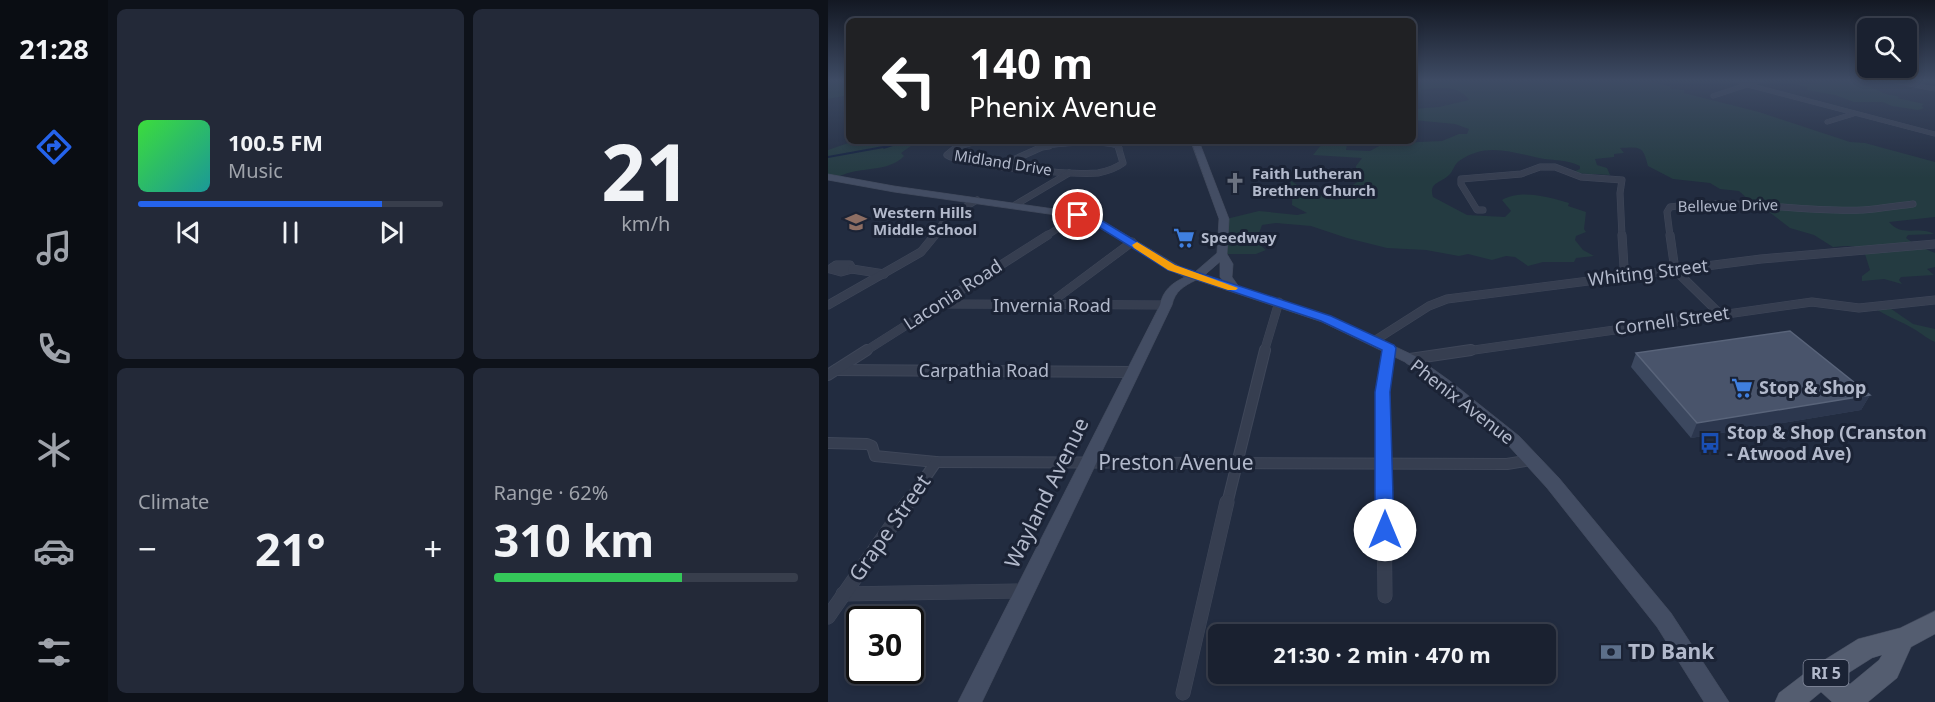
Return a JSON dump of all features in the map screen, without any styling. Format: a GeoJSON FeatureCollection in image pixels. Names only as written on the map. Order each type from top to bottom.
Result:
{"type":"FeatureCollection","features":[{"type":"Feature","properties":{"kind":"main road"},"geometry":{"type":"LineString","coordinates":[[1196,144],[1224,219],[1222,254],[1227,264],[1226,277],[1235,289]]}},
{"type":"Feature","properties":{"kind":"main road","name":"Phenix Avenue"},"geometry":{"type":"LineString","coordinates":[[828,177],[1078,215],[1097,222],[1172,268],[1326,319],[1410,359],[1445,384],[1512,440],[1531,460],[1612,553],[1664,620],[1717,702]]}},
{"type":"Feature","properties":{"kind":"main road","name":"Wayland Avenue"},"geometry":{"type":"LineString","coordinates":[[969,702],[1166,305],[1222,254]]}},
{"type":"Feature","properties":{"kind":"main road","name":"RI 5"},"geometry":{"type":"LineString","coordinates":[[1788,702],[1822,676],[1867,647],[1904,639],[1935,622]]}},
{"type":"Feature","properties":{"kind":"main road","name":"RI 5"},"geometry":{"type":"LineString","coordinates":[[1849,701],[1888,669],[1904,639]]}},
{"type":"Feature","properties":{"kind":"main road"},"geometry":{"type":"LineString","coordinates":[[1822,676],[1849,701]]}},
{"type":"Feature","properties":{"kind":"street"},"geometry":{"type":"LineString","coordinates":[[1827,122],[1855,113],[1934,133]]}},
{"type":"Feature","properties":{"kind":"street","name":"Midland Drive"},"geometry":{"type":"LineString","coordinates":[[968,144],[956,147],[947,155],[953,159],[1069,173]]}},
{"type":"Feature","properties":{"kind":"street"},"geometry":{"type":"LineString","coordinates":[[1002,165],[1038,148],[1090,144]]}},
{"type":"Feature","properties":{"kind":"street"},"geometry":{"type":"LineString","coordinates":[[1069,173],[1094,175],[1117,170],[1123,163],[1120,148],[1112,144]]}},
{"type":"Feature","properties":{"kind":"street"},"geometry":{"type":"LineString","coordinates":[[1484,210],[1477,210],[1461,184],[1461,179],[1521,174],[1540,167],[1555,167],[1594,179],[1622,180],[1620,193],[1624,267],[1629,276]]}},
{"type":"Feature","properties":{"kind":"street","name":"Midland Drive"},"geometry":{"type":"LineString","coordinates":[[1015,205],[1069,173]]}},
{"type":"Feature","properties":{"kind":"street"},"geometry":{"type":"LineString","coordinates":[[828,305],[921,252],[931,242],[945,219],[977,200]]}},
{"type":"Feature","properties":{"kind":"street","name":"Bellevue Drive"},"geometry":{"type":"LineString","coordinates":[[1675,270],[1667,212],[1674,206],[1760,205],[1862,210],[1913,204]]}},
{"type":"Feature","properties":{"kind":"street","name":"Laconia Road"},"geometry":{"type":"LineString","coordinates":[[832,373],[1078,215]]}},
{"type":"Feature","properties":{"kind":"street"},"geometry":{"type":"LineString","coordinates":[[1046,306],[1132,242]]}},
{"type":"Feature","properties":{"kind":"street","name":"Whiting Street"},"geometry":{"type":"LineString","coordinates":[[1374,341],[1435,302],[1447,298],[1787,256],[1935,244]]}},
{"type":"Feature","properties":{"kind":"street"},"geometry":{"type":"LineString","coordinates":[[852,269],[884,274]]}},
{"type":"Feature","properties":{"kind":"street"},"geometry":{"type":"LineString","coordinates":[[1675,270],[1720,314]]}},
{"type":"Feature","properties":{"kind":"street","name":"Cornell Street"},"geometry":{"type":"LineString","coordinates":[[1410,359],[1812,302],[1859,308],[1935,300]]}},
{"type":"Feature","properties":{"kind":"street"},"geometry":{"type":"LineString","coordinates":[[1183,693],[1254,386],[1279,302]]}},
{"type":"Feature","properties":{"kind":"street","name":"Invernia Road"},"geometry":{"type":"LineString","coordinates":[[939,304],[1166,305]]}},
{"type":"Feature","properties":{"kind":"street"},"geometry":{"type":"LineString","coordinates":[[1385,596],[1383,392],[1389,348]]}},
{"type":"Feature","properties":{"kind":"street","name":"Carpathia Road"},"geometry":{"type":"LineString","coordinates":[[832,373],[1133,372]]}},
{"type":"Feature","properties":{"kind":"street","name":"Preston Avenue"},"geometry":{"type":"LineString","coordinates":[[828,443],[867,444],[873,446],[875,456],[936,462],[1507,464],[1531,460]]}},
{"type":"Feature","properties":{"kind":"street","name":"Grape Street"},"geometry":{"type":"LineString","coordinates":[[843,594],[936,462]]}},
{"type":"Feature","properties":{"kind":"street","name":"Grape Street"},"geometry":{"type":"LineString","coordinates":[[843,594],[1024,591]]}},
{"type":"Feature","properties":{"kind":"street"},"geometry":{"type":"LineString","coordinates":[[828,616],[843,594]]}},
{"type":"Feature","properties":{"kind":"green space"},"geometry":{"type":"Polygon","coordinates":[[[1416,113],[1761,113],[1850,142],[1865,143],[1935,162],[1935,217],[1889,222],[1900,229],[1934,234],[1908,235],[1906,238],[1935,253],[1935,267],[1927,269],[1934,275],[1901,277],[1899,280],[1902,284],[1884,279],[1862,281],[1862,276],[1870,270],[1864,251],[1857,247],[1833,247],[1814,235],[1790,228],[1764,208],[1751,202],[1739,191],[1720,189],[1710,183],[1673,179],[1648,166],[1642,151],[1637,148],[1620,148],[1624,153],[1614,154],[1614,157],[1595,159],[1597,165],[1607,168],[1610,175],[1571,173],[1580,169],[1580,166],[1565,161],[1489,150],[1469,155],[1459,161],[1447,177],[1432,188],[1433,197],[1467,215],[1505,217],[1511,211],[1502,200],[1518,195],[1535,195],[1569,203],[1568,206],[1586,212],[1584,229],[1586,232],[1576,236],[1575,240],[1583,250],[1594,256],[1576,258],[1574,262],[1543,262],[1528,266],[1515,257],[1506,256],[1492,260],[1468,254],[1459,256],[1426,250],[1387,248],[1311,226],[1276,223],[1262,225],[1258,236],[1259,244],[1266,250],[1256,254],[1222,254],[1222,220],[1259,211],[1297,215],[1307,213],[1292,205],[1292,193],[1288,187],[1291,185],[1290,180],[1307,192],[1322,194],[1335,200],[1360,195],[1351,186],[1359,181],[1362,174],[1356,166],[1362,158],[1313,155],[1320,144],[1347,145],[1346,150],[1370,151],[1390,144],[1442,141],[1459,134],[1467,134],[1469,129],[1455,124],[1416,120],[1416,113]]]}},
{"type":"Feature","properties":{"kind":"green space"},"geometry":{"type":"Polygon","coordinates":[[[846,144],[918,144],[901,153],[904,156],[893,164],[835,177],[828,177],[828,150],[846,144]]]}},
{"type":"Feature","properties":{"kind":"green space"},"geometry":{"type":"Polygon","coordinates":[[[1887,306],[1913,324],[1935,329],[1935,342],[1873,307],[1887,306]]]}},
{"type":"Feature","properties":{"kind":"building","name":"Stop & Shop"},"geometry":{"type":"Polygon","coordinates":[[[1790,331],[1870,395],[1697,423],[1636,353],[1790,331]]]}},
{"type":"Feature","properties":{"kind":"waterway"},"geometry":{"type":"LineString","coordinates":[[884,148],[897,144]]}},
{"type":"Feature","properties":{"kind":"waterway"},"geometry":{"type":"LineString","coordinates":[[828,157],[889,146]]}},
{"type":"Feature","properties":{"kind":"slow traffic"},"geometry":{"type":"LineString","coordinates":[[1137,245],[1172,268],[1232,288]]}},
{"type":"Feature","properties":{"kind":"place","name":"Faith Lutheran Brethren Church"},"geometry":{"type":"Point","coordinates":[1235,183]}},
{"type":"Feature","properties":{"kind":"place","name":"Western Hills Middle School"},"geometry":{"type":"Point","coordinates":[856,222]}},
{"type":"Feature","properties":{"kind":"place","name":"Speedway"},"geometry":{"type":"Point","coordinates":[1184,238]}},
{"type":"Feature","properties":{"kind":"place","name":"Stop & Shop"},"geometry":{"type":"Point","coordinates":[1742,388]}},
{"type":"Feature","properties":{"kind":"place","name":"Stop & Shop (Cranston - Atwood Ave)"},"geometry":{"type":"Point","coordinates":[1710,443]}},
{"type":"Feature","properties":{"kind":"place","name":"TD Bank"},"geometry":{"type":"Point","coordinates":[1611,652]}},
{"type":"Feature","properties":{"kind":"route"},"geometry":{"type":"LineString","coordinates":[[1078,215],[1097,222],[1172,268],[1326,319],[1389,348],[1383,382],[1385,530]]}}]}
